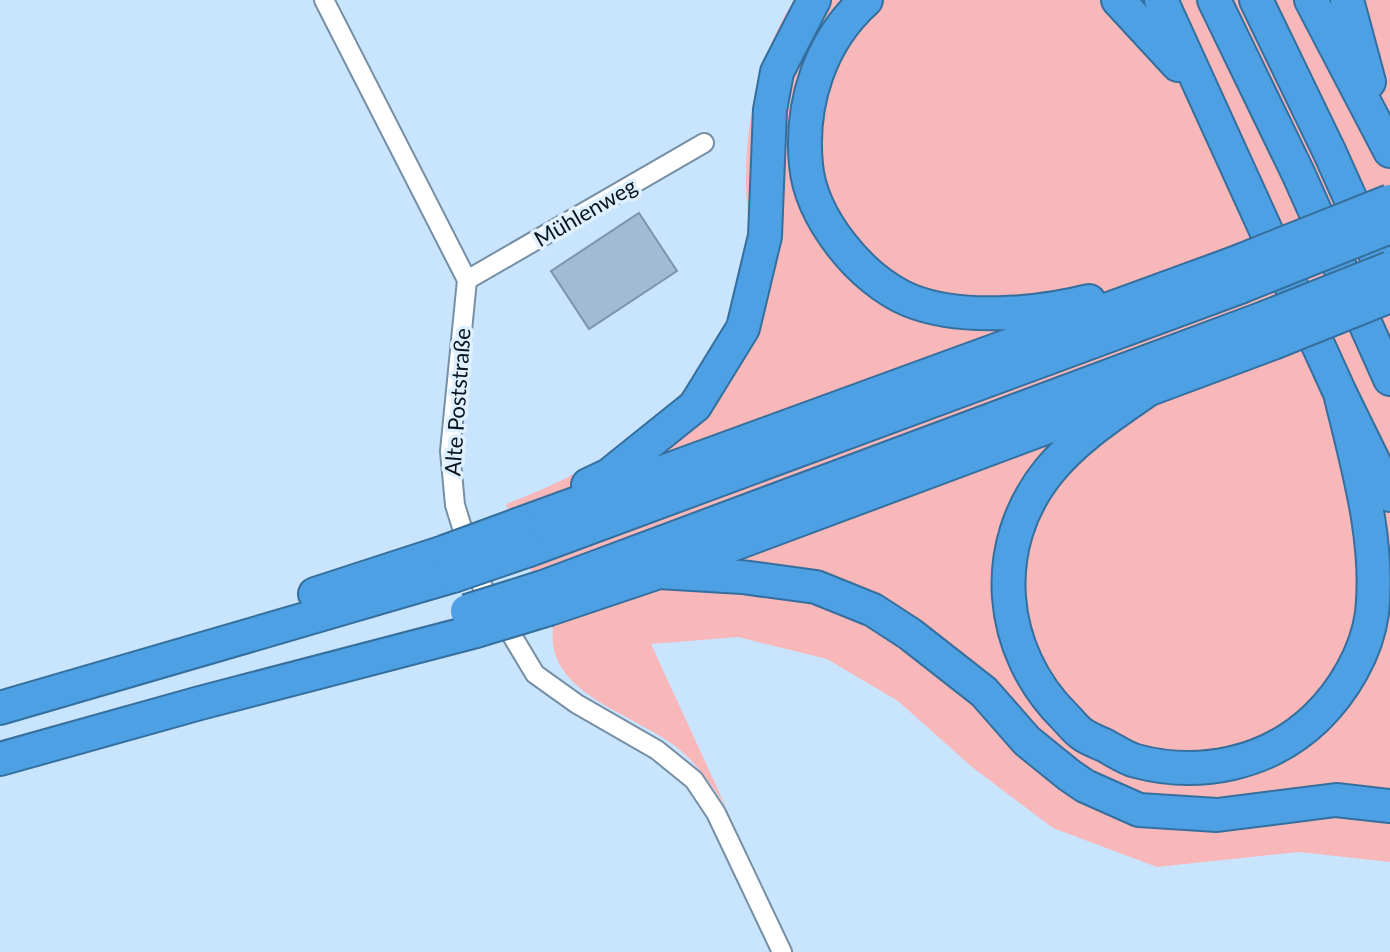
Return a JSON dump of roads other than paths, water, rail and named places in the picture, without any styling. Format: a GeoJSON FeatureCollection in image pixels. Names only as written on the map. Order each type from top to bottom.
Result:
{"type":"FeatureCollection","features":[{"type":"Feature","properties":{"kind":"highway"},"geometry":{"type":"LineString","coordinates":[[522,531],[609,475],[695,406],[743,328],[765,236],[770,110],[777,72],[814,0]]}},
{"type":"Feature","properties":{"kind":"highway"},"geometry":{"type":"LineString","coordinates":[[866,0],[849,15],[824,54],[808,104],[806,166],[817,203],[843,248],[860,268],[908,300],[976,313],[1018,312],[1236,275],[1390,201]]}},
{"type":"Feature","properties":{"kind":"highway"},"geometry":{"type":"LineString","coordinates":[[1118,0],[1149,30],[1201,91]]}},
{"type":"Feature","properties":{"kind":"highway"},"geometry":{"type":"LineString","coordinates":[[1161,0],[1340,393],[1390,495]]}},
{"type":"Feature","properties":{"kind":"highway"},"geometry":{"type":"LineString","coordinates":[[1214,0],[1298,173],[1390,379]]}},
{"type":"Feature","properties":{"kind":"highway"},"geometry":{"type":"LineString","coordinates":[[1256,0],[1390,287]]}},
{"type":"Feature","properties":{"kind":"highway"},"geometry":{"type":"LineString","coordinates":[[1311,0],[1388,147]]}},
{"type":"Feature","properties":{"kind":"highway"},"geometry":{"type":"LineString","coordinates":[[1347,0],[1388,147]]}},
{"type":"Feature","properties":{"kind":"highway"},"geometry":{"type":"LineString","coordinates":[[0,708],[81,684],[222,624],[448,564],[522,531],[1236,275],[1390,227]]}},
{"type":"Feature","properties":{"kind":"highway"},"geometry":{"type":"LineString","coordinates":[[546,598],[659,572],[1146,391],[1390,268]]}},
{"type":"Feature","properties":{"kind":"highway"},"geometry":{"type":"LineString","coordinates":[[0,759],[200,703],[546,598],[1269,330],[1390,296]]}},
{"type":"Feature","properties":{"kind":"highway"},"geometry":{"type":"LineString","coordinates":[[1146,391],[1079,438],[1048,472],[1026,507],[1010,556],[1008,606],[1019,650],[1045,698],[1082,734],[1134,761],[1187,769],[1224,766],[1263,754],[1300,733],[1327,707],[1350,675],[1363,647],[1372,614],[1371,534],[1340,393]]}},
{"type":"Feature","properties":{"kind":"highway"},"geometry":{"type":"LineString","coordinates":[[659,572],[742,577],[816,587],[873,610],[910,634],[984,692],[1027,741],[1069,775],[1085,786],[1139,810],[1217,815],[1336,800],[1390,806]]}},
{"type":"Feature","properties":{"kind":"street"},"geometry":{"type":"LineString","coordinates":[[324,0],[467,280]]}},
{"type":"Feature","properties":{"kind":"street","name":"Mühlenweg"},"geometry":{"type":"LineString","coordinates":[[467,280],[704,143]]}},
{"type":"Feature","properties":{"kind":"street","name":"Alte Poststraße"},"geometry":{"type":"LineString","coordinates":[[467,280],[450,478],[478,579],[535,674],[577,704],[657,750],[694,780],[716,813],[782,952]]}}]}
